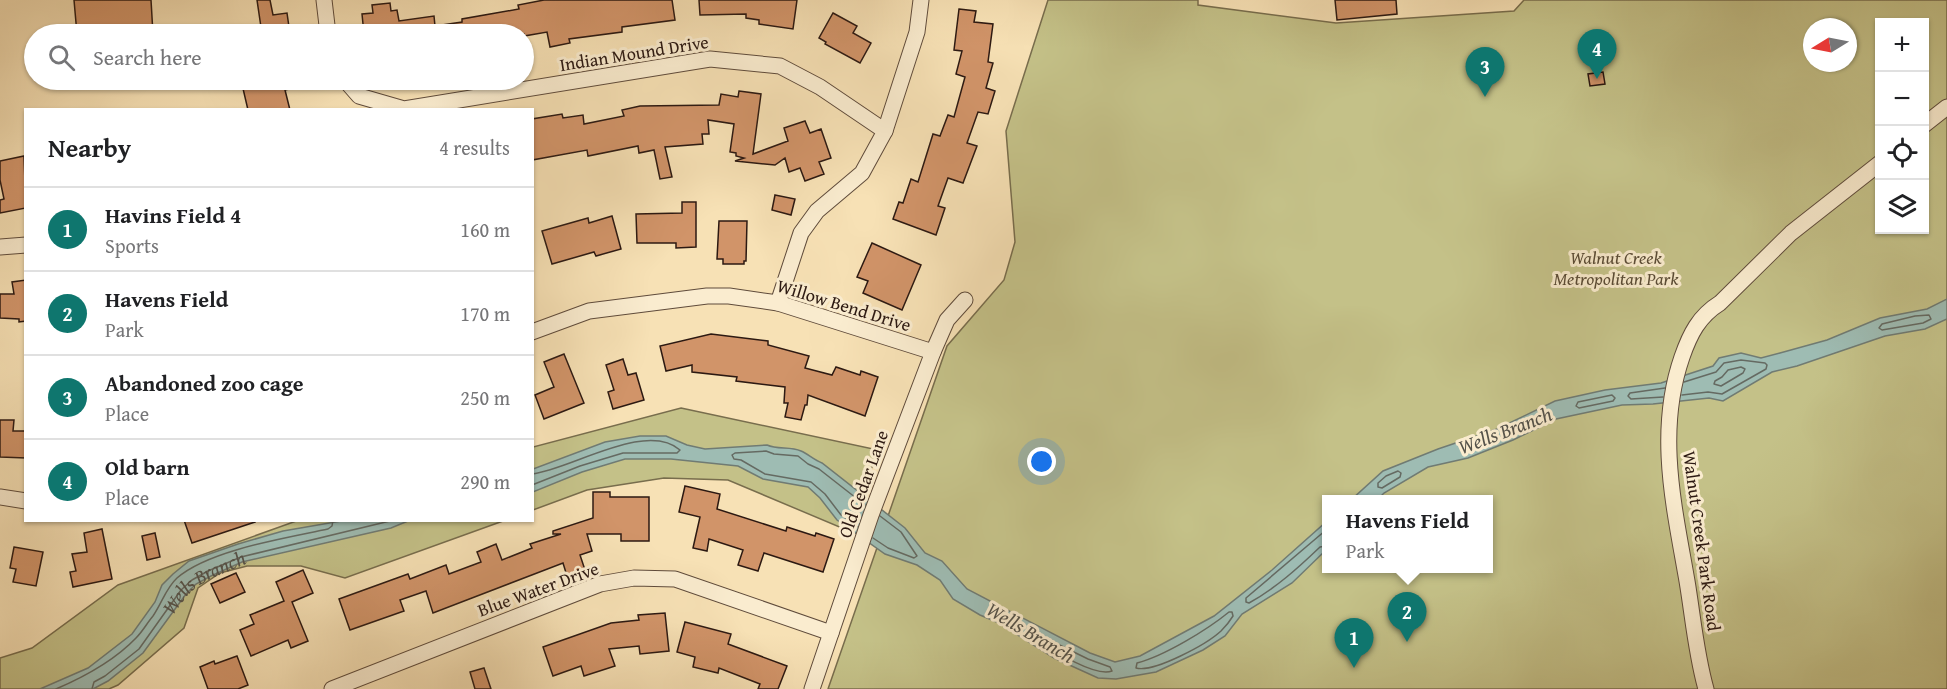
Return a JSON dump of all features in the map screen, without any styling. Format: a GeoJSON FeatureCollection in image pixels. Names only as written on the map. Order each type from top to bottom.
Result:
{"type":"FeatureCollection","features":[{"type":"Feature","properties":{"kind":"street"},"geometry":{"type":"LineString","coordinates":[[324,0],[327,24]]}},
{"type":"Feature","properties":{"kind":"street"},"geometry":{"type":"LineString","coordinates":[[778,303],[801,233],[817,212],[862,173],[885,130],[917,32],[921,0]]}},
{"type":"Feature","properties":{"kind":"street","name":"Indian Mound Drive"},"geometry":{"type":"LineString","coordinates":[[534,88],[710,59],[780,66],[820,87],[885,130]]}},
{"type":"Feature","properties":{"kind":"street","name":"Indian Mound Drive"},"geometry":{"type":"LineString","coordinates":[[354,90],[359,96],[401,108]]}},
{"type":"Feature","properties":{"kind":"street","name":"Indian Mound Drive"},"geometry":{"type":"LineString","coordinates":[[410,108],[520,90]]}},
{"type":"Feature","properties":{"kind":"street"},"geometry":{"type":"LineString","coordinates":[[1929,121],[1947,107]]}},
{"type":"Feature","properties":{"kind":"street","name":"Walnut Creek Park Road"},"geometry":{"type":"LineString","coordinates":[[1706,689],[1670,477],[1668,429],[1673,382],[1688,340],[1706,312],[1720,303],[1803,223],[1875,167]]}},
{"type":"Feature","properties":{"kind":"street"},"geometry":{"type":"LineString","coordinates":[[0,247],[24,245]]}},
{"type":"Feature","properties":{"kind":"street","name":"Willow Bend Drive"},"geometry":{"type":"LineString","coordinates":[[534,331],[589,311],[706,296],[729,296],[778,303],[933,352]]}},
{"type":"Feature","properties":{"kind":"street","name":"Old Cedar Lane"},"geometry":{"type":"LineString","coordinates":[[812,689],[871,515],[933,352],[947,320],[965,300]]}},
{"type":"Feature","properties":{"kind":"street"},"geometry":{"type":"LineString","coordinates":[[0,497],[24,501]]}},
{"type":"Feature","properties":{"kind":"street","name":"Blue Water Drive"},"geometry":{"type":"LineString","coordinates":[[332,689],[600,584],[634,578],[675,579],[831,633]]}},
{"type":"Feature","properties":{"kind":"green space","name":"Walnut Creek Metropolitan Park"},"geometry":{"type":"Polygon","coordinates":[[[1048,0],[1198,0],[1198,5],[1336,23],[1514,11],[1524,0],[1947,0],[1947,689],[828,689],[947,346],[1004,280],[1015,242],[1006,131],[1048,0]]]}},
{"type":"Feature","properties":{"kind":"green space"},"geometry":{"type":"Polygon","coordinates":[[[681,408],[878,450],[849,531],[728,480],[664,478],[587,490],[534,510],[534,447],[681,408]]]}},
{"type":"Feature","properties":{"kind":"green space"},"geometry":{"type":"Polygon","coordinates":[[[293,522],[500,522],[345,578],[301,566],[247,566],[220,573],[198,588],[184,628],[118,685],[109,689],[0,689],[0,658],[32,648],[118,585],[293,522]]]}},
{"type":"Feature","properties":{"kind":"water","name":"Wells Branch"},"geometry":{"type":"Polygon","coordinates":[[[1947,299],[1947,319],[1925,329],[1885,336],[1797,366],[1772,372],[1723,401],[1709,398],[1622,405],[1556,419],[1468,458],[1428,467],[1382,495],[1357,495],[1383,471],[1497,429],[1555,401],[1605,390],[1661,383],[1713,366],[1719,358],[1741,353],[1761,358],[1827,340],[1880,318],[1927,309],[1947,299]]]}},
{"type":"Feature","properties":{"kind":"water","name":"Wells Branch"},"geometry":{"type":"Polygon","coordinates":[[[640,436],[666,436],[687,445],[705,449],[767,445],[801,451],[822,463],[905,528],[925,553],[942,561],[967,589],[1090,653],[1115,662],[1140,656],[1214,616],[1272,570],[1322,526],[1322,554],[1292,583],[1242,614],[1225,636],[1203,650],[1156,672],[1116,679],[1098,678],[1054,658],[999,623],[953,599],[940,580],[917,565],[885,554],[837,520],[808,487],[763,479],[738,466],[671,459],[625,459],[582,472],[534,492],[534,469],[605,442],[640,436]]]}},
{"type":"Feature","properties":{"kind":"water"},"geometry":{"type":"Polygon","coordinates":[[[335,522],[406,522],[391,528],[242,562],[211,576],[196,584],[186,594],[143,653],[108,681],[93,689],[40,689],[88,668],[132,634],[155,602],[162,585],[189,561],[283,531],[335,522]]]}},
{"type":"Feature","properties":{"kind":"building"},"geometry":{"type":"Polygon","coordinates":[[[74,0],[151,0],[152,24],[76,24],[74,0]]]}},
{"type":"Feature","properties":{"kind":"building"},"geometry":{"type":"Polygon","coordinates":[[[257,0],[270,0],[273,15],[287,13],[289,24],[261,24],[257,0]]]}},
{"type":"Feature","properties":{"kind":"building"},"geometry":{"type":"Polygon","coordinates":[[[544,0],[672,0],[675,20],[622,27],[622,32],[569,39],[570,43],[550,47],[547,32],[534,34],[534,24],[448,24],[462,22],[462,19],[519,9],[518,5],[544,0]]]}},
{"type":"Feature","properties":{"kind":"building"},"geometry":{"type":"Polygon","coordinates":[[[699,0],[797,0],[793,29],[759,24],[759,20],[746,18],[746,14],[700,15],[699,0]]]}},
{"type":"Feature","properties":{"kind":"building"},"geometry":{"type":"Polygon","coordinates":[[[1335,0],[1396,0],[1397,14],[1337,20],[1335,0]]]}},
{"type":"Feature","properties":{"kind":"building"},"geometry":{"type":"Polygon","coordinates":[[[390,3],[391,11],[397,10],[399,21],[434,16],[435,24],[363,24],[362,14],[373,13],[372,5],[390,3]]]}},
{"type":"Feature","properties":{"kind":"building"},"geometry":{"type":"Polygon","coordinates":[[[959,9],[976,11],[974,22],[993,24],[988,62],[993,63],[986,88],[995,91],[988,114],[978,112],[967,143],[977,146],[963,183],[948,178],[938,206],[945,208],[936,235],[893,219],[899,202],[903,203],[911,179],[918,182],[933,134],[940,136],[948,115],[954,117],[965,77],[956,74],[962,51],[954,50],[959,9]]]}},
{"type":"Feature","properties":{"kind":"building"},"geometry":{"type":"Polygon","coordinates":[[[833,13],[857,26],[853,33],[871,43],[860,63],[825,44],[826,42],[819,38],[833,13]]]}},
{"type":"Feature","properties":{"kind":"building"},"geometry":{"type":"Polygon","coordinates":[[[1603,72],[1605,84],[1590,86],[1588,74],[1603,72]]]}},
{"type":"Feature","properties":{"kind":"building"},"geometry":{"type":"Polygon","coordinates":[[[243,90],[285,90],[290,108],[248,108],[243,90]]]}},
{"type":"Feature","properties":{"kind":"building"},"geometry":{"type":"Polygon","coordinates":[[[739,91],[761,94],[753,154],[788,141],[784,128],[805,121],[810,133],[821,129],[831,158],[819,162],[824,174],[805,181],[800,168],[789,172],[785,158],[775,165],[735,161],[744,158],[730,152],[734,124],[708,120],[709,134],[702,134],[703,144],[665,147],[672,177],[660,179],[654,150],[639,153],[638,146],[588,156],[587,150],[534,160],[534,119],[562,114],[563,118],[583,115],[584,124],[624,116],[622,110],[640,106],[719,105],[721,94],[738,97],[739,91]]]}},
{"type":"Feature","properties":{"kind":"building"},"geometry":{"type":"Polygon","coordinates":[[[24,156],[24,208],[0,213],[0,200],[4,199],[0,180],[0,161],[24,156]]]}},
{"type":"Feature","properties":{"kind":"building"},"geometry":{"type":"Polygon","coordinates":[[[775,195],[795,199],[791,215],[772,210],[775,195]]]}},
{"type":"Feature","properties":{"kind":"building"},"geometry":{"type":"Polygon","coordinates":[[[682,202],[696,202],[696,247],[676,248],[676,243],[637,243],[636,214],[682,213],[682,202]]]}},
{"type":"Feature","properties":{"kind":"building"},"geometry":{"type":"Polygon","coordinates":[[[612,216],[621,249],[596,256],[594,252],[552,264],[542,231],[588,218],[589,223],[612,216]]]}},
{"type":"Feature","properties":{"kind":"building"},"geometry":{"type":"Polygon","coordinates":[[[719,221],[747,221],[744,264],[723,264],[723,259],[717,259],[719,221]]]}},
{"type":"Feature","properties":{"kind":"building"},"geometry":{"type":"Polygon","coordinates":[[[872,243],[921,265],[902,310],[863,293],[868,281],[857,277],[872,243]]]}},
{"type":"Feature","properties":{"kind":"building"},"geometry":{"type":"Polygon","coordinates":[[[24,280],[24,321],[0,318],[0,294],[14,294],[12,282],[24,280]]]}},
{"type":"Feature","properties":{"kind":"building"},"geometry":{"type":"Polygon","coordinates":[[[711,334],[768,341],[768,345],[809,356],[805,368],[832,375],[836,367],[860,375],[861,371],[878,377],[865,416],[808,395],[801,420],[785,417],[788,403],[784,403],[785,387],[736,381],[737,377],[692,372],[692,365],[666,371],[660,346],[711,334]]]}},
{"type":"Feature","properties":{"kind":"building"},"geometry":{"type":"Polygon","coordinates":[[[564,354],[584,403],[544,419],[535,395],[554,387],[544,362],[564,354]]]}},
{"type":"Feature","properties":{"kind":"building"},"geometry":{"type":"Polygon","coordinates":[[[623,359],[628,375],[636,373],[644,400],[613,409],[608,392],[614,390],[606,365],[623,359]]]}},
{"type":"Feature","properties":{"kind":"building"},"geometry":{"type":"Polygon","coordinates":[[[0,420],[14,420],[13,431],[24,431],[24,458],[0,457],[0,420]]]}},
{"type":"Feature","properties":{"kind":"building"},"geometry":{"type":"Polygon","coordinates":[[[685,486],[720,494],[717,509],[786,531],[787,527],[834,539],[823,572],[764,553],[758,571],[738,565],[743,550],[709,539],[707,551],[693,548],[700,517],[679,512],[685,486]]]}},
{"type":"Feature","properties":{"kind":"building"},"geometry":{"type":"Polygon","coordinates":[[[593,492],[610,492],[610,497],[649,497],[649,541],[621,541],[621,534],[587,534],[592,551],[580,555],[585,570],[567,576],[563,563],[433,613],[426,591],[400,600],[404,611],[350,630],[339,599],[408,574],[410,579],[446,565],[449,574],[481,562],[477,552],[496,544],[502,560],[532,548],[530,544],[561,534],[553,534],[553,531],[593,518],[593,492]]]}},
{"type":"Feature","properties":{"kind":"building"},"geometry":{"type":"Polygon","coordinates":[[[185,522],[255,522],[192,543],[185,522]]]}},
{"type":"Feature","properties":{"kind":"building"},"geometry":{"type":"Polygon","coordinates":[[[102,529],[112,579],[73,587],[70,572],[76,571],[72,554],[87,552],[84,533],[102,529]]]}},
{"type":"Feature","properties":{"kind":"building"},"geometry":{"type":"Polygon","coordinates":[[[155,533],[160,557],[147,560],[142,536],[155,533]]]}},
{"type":"Feature","properties":{"kind":"building"},"geometry":{"type":"Polygon","coordinates":[[[14,547],[43,552],[36,586],[13,582],[16,569],[10,568],[14,547]]]}},
{"type":"Feature","properties":{"kind":"building"},"geometry":{"type":"Polygon","coordinates":[[[303,570],[313,593],[292,602],[308,641],[291,648],[288,640],[251,656],[240,630],[254,624],[250,615],[284,601],[276,582],[303,570]]]}},
{"type":"Feature","properties":{"kind":"building"},"geometry":{"type":"Polygon","coordinates":[[[236,573],[245,592],[220,603],[211,584],[236,573]]]}},
{"type":"Feature","properties":{"kind":"building"},"geometry":{"type":"Polygon","coordinates":[[[665,613],[669,651],[640,654],[639,646],[609,649],[615,666],[584,676],[581,666],[553,676],[543,647],[611,623],[639,620],[638,615],[665,613]]]}},
{"type":"Feature","properties":{"kind":"building"},"geometry":{"type":"Polygon","coordinates":[[[685,622],[731,634],[728,644],[787,666],[778,689],[758,689],[760,684],[719,668],[718,673],[693,667],[695,657],[677,652],[685,622]]]}},
{"type":"Feature","properties":{"kind":"building"},"geometry":{"type":"Polygon","coordinates":[[[237,656],[248,685],[238,689],[208,689],[200,667],[237,656]]]}},
{"type":"Feature","properties":{"kind":"building"},"geometry":{"type":"Polygon","coordinates":[[[484,668],[491,689],[475,689],[470,672],[484,668]]]}},
{"type":"Feature","properties":{"kind":"place","name":"Old barn"},"geometry":{"type":"Point","coordinates":[1597,79]}},
{"type":"Feature","properties":{"kind":"place","name":"Abandoned zoo cage"},"geometry":{"type":"Point","coordinates":[1485,97]}},
{"type":"Feature","properties":{"kind":"place","name":"Havens Field"},"geometry":{"type":"Point","coordinates":[1407,642]}},
{"type":"Feature","properties":{"kind":"place","name":"Havins Field 4"},"geometry":{"type":"Point","coordinates":[1354,668]}}]}
